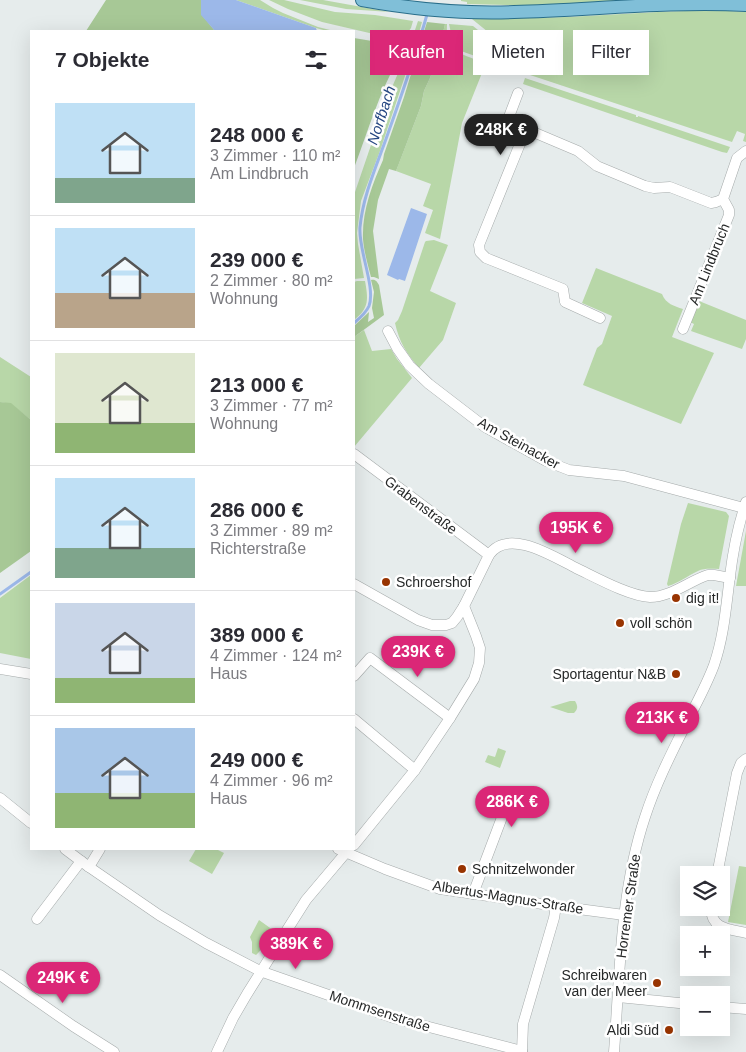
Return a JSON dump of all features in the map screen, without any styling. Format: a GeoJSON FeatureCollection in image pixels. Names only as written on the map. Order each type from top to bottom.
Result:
{"type":"FeatureCollection","features":[{"type":"Feature","properties":{"kind":"main road"},"geometry":{"type":"LineString","coordinates":[[362,0],[392,5],[467,11],[512,12],[704,4],[746,5]]}},
{"type":"Feature","properties":{"kind":"street","name":"Am Lindbruch"},"geometry":{"type":"LineString","coordinates":[[518,93],[507,122],[578,151],[598,166],[645,186],[654,188],[670,187],[711,203],[723,199],[738,158],[746,150]]}},
{"type":"Feature","properties":{"kind":"street"},"geometry":{"type":"LineString","coordinates":[[526,129],[482,238],[479,247],[480,252],[486,258],[563,289],[565,302],[600,318]]}},
{"type":"Feature","properties":{"kind":"street","name":"Am Lindbruch"},"geometry":{"type":"LineString","coordinates":[[683,329],[729,215],[728,208],[723,199]]}},
{"type":"Feature","properties":{"kind":"street","name":"Am Steinacker"},"geometry":{"type":"LineString","coordinates":[[388,331],[397,348],[410,365],[429,384],[485,427],[546,461],[569,470],[624,476],[745,506]]}},
{"type":"Feature","properties":{"kind":"street","name":"Grabenstraße"},"geometry":{"type":"LineString","coordinates":[[355,455],[489,555]]}},
{"type":"Feature","properties":{"kind":"street","name":"Horremer Straße"},"geometry":{"type":"LineString","coordinates":[[614,1052],[624,915],[629,876],[645,816],[664,768],[714,666],[724,626],[737,535],[745,506]]}},
{"type":"Feature","properties":{"kind":"street"},"geometry":{"type":"LineString","coordinates":[[355,585],[404,613],[432,625],[441,626],[450,624],[456,619],[489,555],[494,549],[503,545],[515,544],[541,550],[602,581],[629,592],[650,597],[669,592],[708,575],[730,578]]}},
{"type":"Feature","properties":{"kind":"street"},"geometry":{"type":"LineString","coordinates":[[355,843],[415,770],[474,679],[480,660],[480,645],[464,606]]}},
{"type":"Feature","properties":{"kind":"street"},"geometry":{"type":"LineString","coordinates":[[355,675],[370,658],[450,718]]}},
{"type":"Feature","properties":{"kind":"street"},"geometry":{"type":"LineString","coordinates":[[0,669],[30,674]]}},
{"type":"Feature","properties":{"kind":"street"},"geometry":{"type":"LineString","coordinates":[[355,720],[415,770]]}},
{"type":"Feature","properties":{"kind":"street"},"geometry":{"type":"LineString","coordinates":[[719,866],[737,773],[746,757]]}},
{"type":"Feature","properties":{"kind":"street"},"geometry":{"type":"LineString","coordinates":[[0,798],[30,821]]}},
{"type":"Feature","properties":{"kind":"street"},"geometry":{"type":"LineString","coordinates":[[473,894],[504,812],[515,803]]}},
{"type":"Feature","properties":{"kind":"street","name":"Mommsenstraße"},"geometry":{"type":"LineString","coordinates":[[66,850],[159,915],[206,943],[260,970],[394,1018],[522,1051]]}},
{"type":"Feature","properties":{"kind":"street"},"geometry":{"type":"LineString","coordinates":[[37,918],[99,850]]}},
{"type":"Feature","properties":{"kind":"street"},"geometry":{"type":"LineString","coordinates":[[217,1052],[233,1018],[260,970],[306,900],[345,850]]}},
{"type":"Feature","properties":{"kind":"street","name":"Albertus-Magnus-Straße"},"geometry":{"type":"LineString","coordinates":[[345,850],[431,886],[450,891],[624,915]]}},
{"type":"Feature","properties":{"kind":"street"},"geometry":{"type":"LineString","coordinates":[[522,1051],[523,1024],[556,906]]}},
{"type":"Feature","properties":{"kind":"street"},"geometry":{"type":"LineString","coordinates":[[712,916],[722,928],[746,933]]}},
{"type":"Feature","properties":{"kind":"street"},"geometry":{"type":"LineString","coordinates":[[0,975],[46,1008],[114,1052]]}},
{"type":"Feature","properties":{"kind":"street"},"geometry":{"type":"LineString","coordinates":[[618,997],[680,1003]]}},
{"type":"Feature","properties":{"kind":"street"},"geometry":{"type":"LineString","coordinates":[[730,1008],[746,1009]]}},
{"type":"Feature","properties":{"kind":"green space"},"geometry":{"type":"Polygon","coordinates":[[[106,0],[201,0],[202,15],[214,30],[87,30],[106,0]]]}},
{"type":"Feature","properties":{"kind":"green space"},"geometry":{"type":"Polygon","coordinates":[[[236,0],[260,0],[283,13],[330,30],[316,28],[236,0]]]}},
{"type":"Feature","properties":{"kind":"green space"},"geometry":{"type":"Polygon","coordinates":[[[269,0],[284,0],[335,12],[375,15],[413,21],[410,30],[370,30],[370,33],[322,22],[269,0]]]}},
{"type":"Feature","properties":{"kind":"green space"},"geometry":{"type":"Polygon","coordinates":[[[300,0],[323,0],[390,12],[346,9],[300,0]]]}},
{"type":"Feature","properties":{"kind":"green space"},"geometry":{"type":"Polygon","coordinates":[[[461,0],[643,0],[549,5],[507,5],[467,4],[467,2],[461,0]]]}},
{"type":"Feature","properties":{"kind":"green space"},"geometry":{"type":"Polygon","coordinates":[[[713,10],[746,12],[746,142],[743,141],[745,134],[737,131],[732,142],[530,75],[563,75],[563,30],[486,30],[472,19],[568,17],[713,10]]]}},
{"type":"Feature","properties":{"kind":"green space"},"geometry":{"type":"Polygon","coordinates":[[[418,21],[422,22],[420,30],[415,30],[418,21]]]}},
{"type":"Feature","properties":{"kind":"green space"},"geometry":{"type":"Polygon","coordinates":[[[427,22],[445,24],[444,30],[425,30],[427,22]]]}},
{"type":"Feature","properties":{"kind":"green space"},"geometry":{"type":"Polygon","coordinates":[[[445,24],[447,24],[447,30],[444,30],[445,24]]]}},
{"type":"Feature","properties":{"kind":"green space"},"geometry":{"type":"Polygon","coordinates":[[[449,24],[473,26],[478,30],[473,30],[473,55],[463,52],[463,30],[450,30],[449,24]]]}},
{"type":"Feature","properties":{"kind":"green space"},"geometry":{"type":"Polygon","coordinates":[[[355,38],[370,41],[370,75],[390,75],[380,97],[355,165],[355,38]]]}},
{"type":"Feature","properties":{"kind":"green space"},"geometry":{"type":"Polygon","coordinates":[[[463,55],[473,58],[473,75],[481,75],[462,123],[440,239],[425,233],[433,210],[423,206],[431,184],[396,171],[431,75],[463,75],[463,55]]]}},
{"type":"Feature","properties":{"kind":"green space"},"geometry":{"type":"Polygon","coordinates":[[[397,75],[405,75],[361,201],[357,233],[364,278],[355,279],[355,192],[386,101],[397,75]]]}},
{"type":"Feature","properties":{"kind":"green space"},"geometry":{"type":"Polygon","coordinates":[[[411,75],[431,75],[396,171],[389,169],[378,200],[373,231],[379,279],[371,277],[364,249],[364,218],[372,189],[411,75]]]}},
{"type":"Feature","properties":{"kind":"green space"},"geometry":{"type":"Polygon","coordinates":[[[525,78],[636,115],[636,117],[638,116],[730,147],[727,153],[722,152],[523,84],[525,78]]]}},
{"type":"Feature","properties":{"kind":"green space"},"geometry":{"type":"Polygon","coordinates":[[[434,240],[448,245],[430,291],[456,303],[443,340],[419,368],[404,347],[395,323],[402,311],[425,242],[434,240]]]}},
{"type":"Feature","properties":{"kind":"green space"},"geometry":{"type":"Polygon","coordinates":[[[596,268],[662,294],[673,306],[683,309],[672,337],[714,353],[681,424],[583,385],[597,348],[602,344],[612,316],[582,303],[596,268]]]}},
{"type":"Feature","properties":{"kind":"green space"},"geometry":{"type":"Polygon","coordinates":[[[371,280],[375,280],[379,285],[384,315],[355,336],[355,325],[369,312],[368,322],[374,318],[372,308],[374,292],[371,280]]]}},
{"type":"Feature","properties":{"kind":"green space"},"geometry":{"type":"Polygon","coordinates":[[[365,281],[367,302],[363,311],[355,319],[355,282],[365,281]]]}},
{"type":"Feature","properties":{"kind":"green space"},"geometry":{"type":"Polygon","coordinates":[[[699,301],[746,320],[746,339],[742,349],[691,331],[694,324],[690,322],[699,301]]]}},
{"type":"Feature","properties":{"kind":"green space"},"geometry":{"type":"Polygon","coordinates":[[[364,330],[372,351],[391,349],[412,378],[355,446],[355,336],[364,330]]]}},
{"type":"Feature","properties":{"kind":"green space"},"geometry":{"type":"Polygon","coordinates":[[[0,357],[30,376],[30,419],[11,404],[0,402],[0,357]]]}},
{"type":"Feature","properties":{"kind":"green space"},"geometry":{"type":"Polygon","coordinates":[[[0,402],[11,403],[30,419],[30,552],[0,573],[0,402]]]}},
{"type":"Feature","properties":{"kind":"green space"},"geometry":{"type":"Polygon","coordinates":[[[688,503],[726,512],[729,516],[719,569],[700,570],[668,586],[681,524],[688,503]]]}},
{"type":"Feature","properties":{"kind":"green space"},"geometry":{"type":"Polygon","coordinates":[[[746,531],[746,586],[736,586],[746,531]]]}},
{"type":"Feature","properties":{"kind":"green space"},"geometry":{"type":"Polygon","coordinates":[[[30,576],[30,659],[0,653],[0,598],[30,576]]]}},
{"type":"Feature","properties":{"kind":"green space"},"geometry":{"type":"Polygon","coordinates":[[[575,701],[577,704],[577,709],[574,713],[550,707],[575,701]]]}},
{"type":"Feature","properties":{"kind":"green space"},"geometry":{"type":"Polygon","coordinates":[[[498,748],[506,751],[500,768],[485,762],[488,755],[495,757],[498,748]]]}},
{"type":"Feature","properties":{"kind":"green space"},"geometry":{"type":"Polygon","coordinates":[[[195,850],[218,850],[224,853],[212,874],[189,861],[195,850]]]}},
{"type":"Feature","properties":{"kind":"green space"},"geometry":{"type":"Polygon","coordinates":[[[739,866],[746,867],[746,925],[728,922],[739,866]]]}},
{"type":"Feature","properties":{"kind":"green space"},"geometry":{"type":"Polygon","coordinates":[[[259,920],[273,930],[256,955],[252,953],[250,937],[259,920]]]}},
{"type":"Feature","properties":{"kind":"water"},"geometry":{"type":"Polygon","coordinates":[[[201,0],[236,0],[316,28],[317,30],[214,30],[201,15],[201,0]]]}},
{"type":"Feature","properties":{"kind":"water"},"geometry":{"type":"Polygon","coordinates":[[[411,208],[427,214],[405,281],[387,275],[411,208]]]}},
{"type":"Feature","properties":{"kind":"waterway","name":"Norfbach"},"geometry":{"type":"LineString","coordinates":[[355,322],[366,311],[371,298],[360,236],[364,204],[428,11]]}},
{"type":"Feature","properties":{"kind":"waterway","name":"Norfbach"},"geometry":{"type":"LineString","coordinates":[[0,594],[30,573]]}},
{"type":"Feature","properties":{"kind":"place","name":"Schroershof"},"geometry":{"type":"Point","coordinates":[386,582]}},
{"type":"Feature","properties":{"kind":"place","name":"dig it!"},"geometry":{"type":"Point","coordinates":[676,598]}},
{"type":"Feature","properties":{"kind":"place","name":"voll schön"},"geometry":{"type":"Point","coordinates":[620,623]}},
{"type":"Feature","properties":{"kind":"place","name":"Sportagentur N&B"},"geometry":{"type":"Point","coordinates":[676,674]}},
{"type":"Feature","properties":{"kind":"place","name":"Schnitzelwonder"},"geometry":{"type":"Point","coordinates":[462,869]}},
{"type":"Feature","properties":{"kind":"place","name":"Schreibwaren van der Meer"},"geometry":{"type":"Point","coordinates":[657,983]}},
{"type":"Feature","properties":{"kind":"place","name":"Aldi Süd"},"geometry":{"type":"Point","coordinates":[669,1030]}}]}
